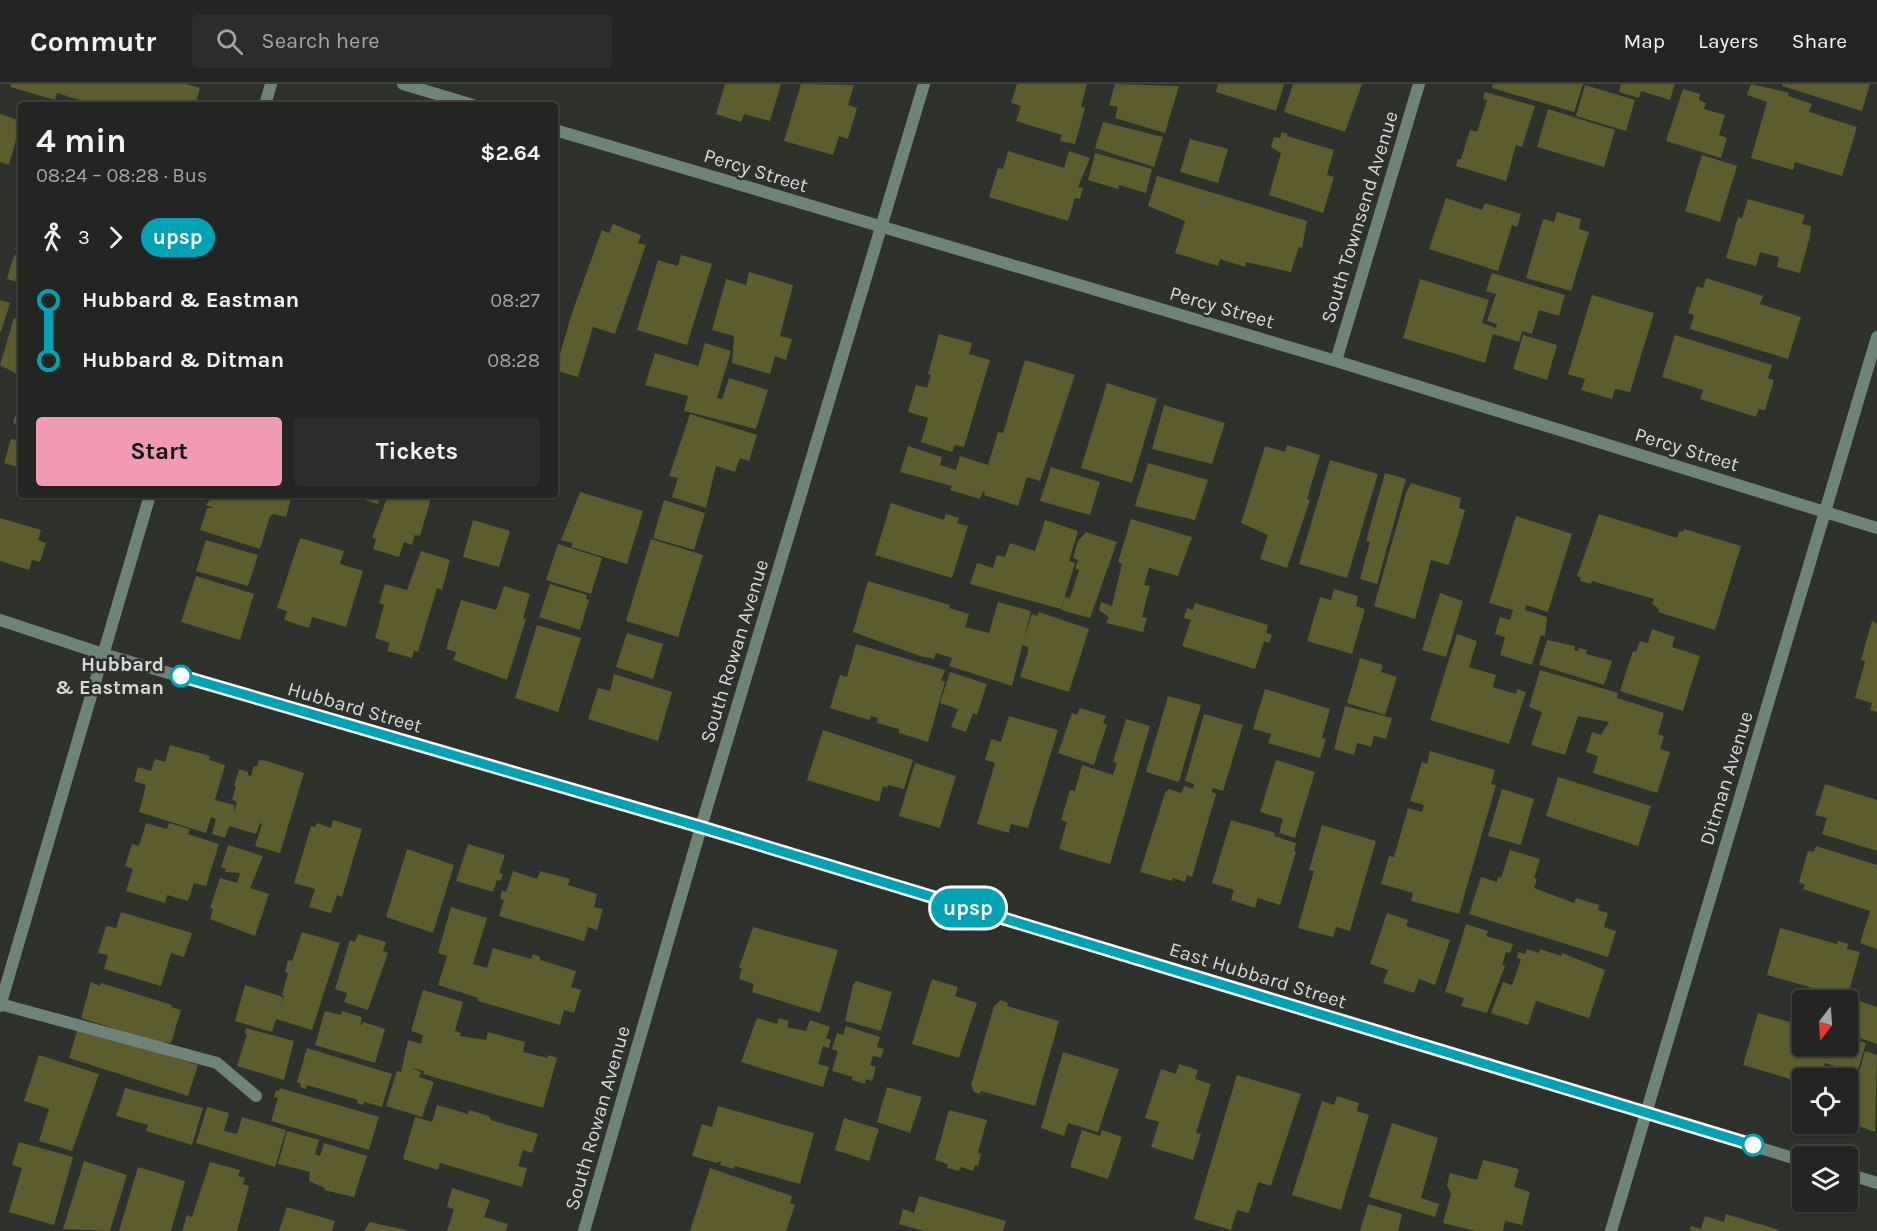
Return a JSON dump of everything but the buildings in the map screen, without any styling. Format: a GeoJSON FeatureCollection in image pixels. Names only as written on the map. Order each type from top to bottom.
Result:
{"type":"FeatureCollection","features":[{"type":"Feature","properties":{"kind":"street"},"geometry":{"type":"LineString","coordinates":[[266,102],[271,84]]}},
{"type":"Feature","properties":{"kind":"street"},"geometry":{"type":"LineString","coordinates":[[403,84],[463,102]]}},
{"type":"Feature","properties":{"kind":"street","name":"South Rowan Avenue"},"geometry":{"type":"LineString","coordinates":[[584,1231],[701,827],[924,84]]}},
{"type":"Feature","properties":{"kind":"street","name":"South Townsend Avenue"},"geometry":{"type":"LineString","coordinates":[[1336,361],[1419,84]]}},
{"type":"Feature","properties":{"kind":"street","name":"Percy Street"},"geometry":{"type":"LineString","coordinates":[[558,131],[1336,361],[1877,528]]}},
{"type":"Feature","properties":{"kind":"street","name":"Ditman Avenue"},"geometry":{"type":"LineString","coordinates":[[1611,1231],[1877,337]]}},
{"type":"Feature","properties":{"kind":"street"},"geometry":{"type":"LineString","coordinates":[[149,498],[0,1005],[217,1063],[256,1096]]}},
{"type":"Feature","properties":{"kind":"street","name":"Hubbard Street"},"geometry":{"type":"LineString","coordinates":[[0,620],[103,654],[701,827]]}},
{"type":"Feature","properties":{"kind":"street","name":"East Hubbard Street"},"geometry":{"type":"LineString","coordinates":[[701,827],[1792,1158]]}},
{"type":"Feature","properties":{"kind":"street"},"geometry":{"type":"LineString","coordinates":[[1858,1177],[1877,1183]]}},
{"type":"Feature","properties":{"kind":"bus line","name":"upsp"},"geometry":{"type":"LineString","coordinates":[[181,676],[701,827],[1753,1145]]}},
{"type":"Feature","properties":{"kind":"place","name":"Hubbard & Eastman"},"geometry":{"type":"Point","coordinates":[181,676]}}]}
